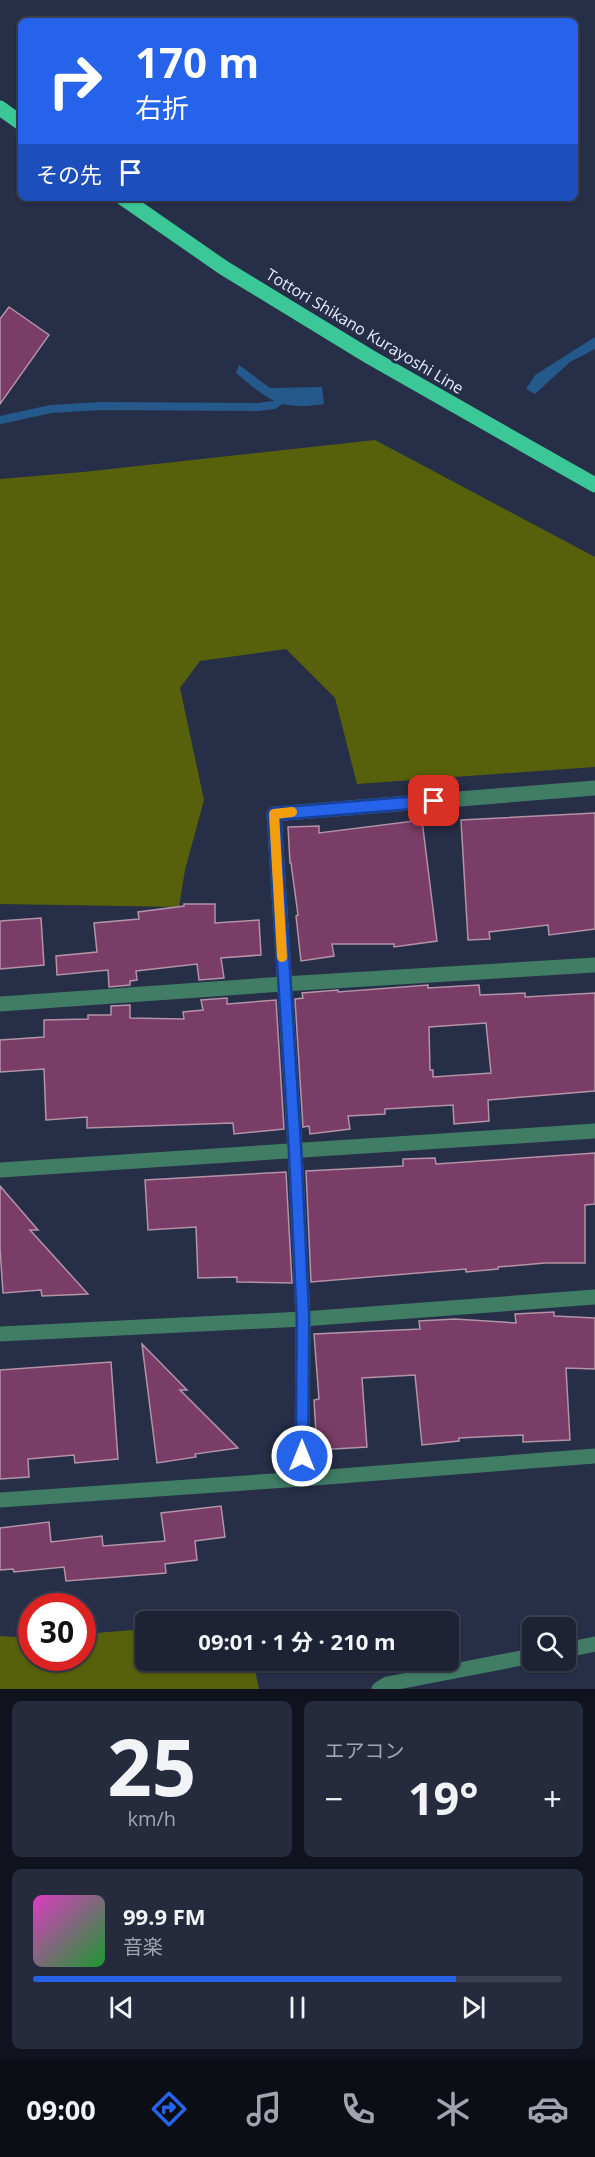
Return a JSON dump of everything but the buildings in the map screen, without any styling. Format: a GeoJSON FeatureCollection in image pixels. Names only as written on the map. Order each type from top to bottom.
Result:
{"type":"FeatureCollection","features":[{"type":"Feature","properties":{"kind":"main road"},"geometry":{"type":"LineString","coordinates":[[0,108],[18,121]]}},
{"type":"Feature","properties":{"kind":"main road","name":"Tottori Shikano Kurayoshi Line"},"geometry":{"type":"LineString","coordinates":[[127,201],[224,268],[369,357],[595,485]]}},
{"type":"Feature","properties":{"kind":"street"},"geometry":{"type":"LineString","coordinates":[[302,1479],[303,1318],[274,814],[595,788]]}},
{"type":"Feature","properties":{"kind":"street"},"geometry":{"type":"LineString","coordinates":[[0,1004],[595,965]]}},
{"type":"Feature","properties":{"kind":"street"},"geometry":{"type":"LineString","coordinates":[[0,1170],[595,1131]]}},
{"type":"Feature","properties":{"kind":"street"},"geometry":{"type":"LineString","coordinates":[[0,1334],[303,1318],[595,1297]]}},
{"type":"Feature","properties":{"kind":"street"},"geometry":{"type":"LineString","coordinates":[[0,1500],[595,1456]]}},
{"type":"Feature","properties":{"kind":"street"},"geometry":{"type":"LineString","coordinates":[[576,1648],[595,1644]]}},
{"type":"Feature","properties":{"kind":"street"},"geometry":{"type":"LineString","coordinates":[[379,1689],[387,1684],[522,1658]]}},
{"type":"Feature","properties":{"kind":"green space"},"geometry":{"type":"Polygon","coordinates":[[[375,440],[595,557],[595,767],[357,784],[335,698],[286,649],[200,661],[180,688],[204,800],[185,870],[179,907],[0,904],[0,479],[375,440]]]}},
{"type":"Feature","properties":{"kind":"green space"},"geometry":{"type":"Polygon","coordinates":[[[135,1630],[135,1671],[255,1671],[259,1689],[0,1689],[0,1636],[18,1637],[18,1671],[96,1671],[96,1633],[135,1630]]]}},
{"type":"Feature","properties":{"kind":"water"},"geometry":{"type":"Polygon","coordinates":[[[595,337],[595,349],[570,362],[535,394],[526,389],[535,375],[595,337]]]}},
{"type":"Feature","properties":{"kind":"water"},"geometry":{"type":"Polygon","coordinates":[[[239,365],[270,388],[322,387],[324,404],[296,406],[266,397],[236,373],[239,365]]]}},
{"type":"Feature","properties":{"kind":"waterway"},"geometry":{"type":"LineString","coordinates":[[0,420],[51,409],[100,406],[258,407],[274,405],[283,399]]}},
{"type":"Feature","properties":{"kind":"slow traffic"},"geometry":{"type":"LineString","coordinates":[[282,957],[274,814],[292,812]]}},
{"type":"Feature","properties":{"kind":"route"},"geometry":{"type":"LineString","coordinates":[[302,1456],[303,1318],[274,814],[434,801]]}}]}
